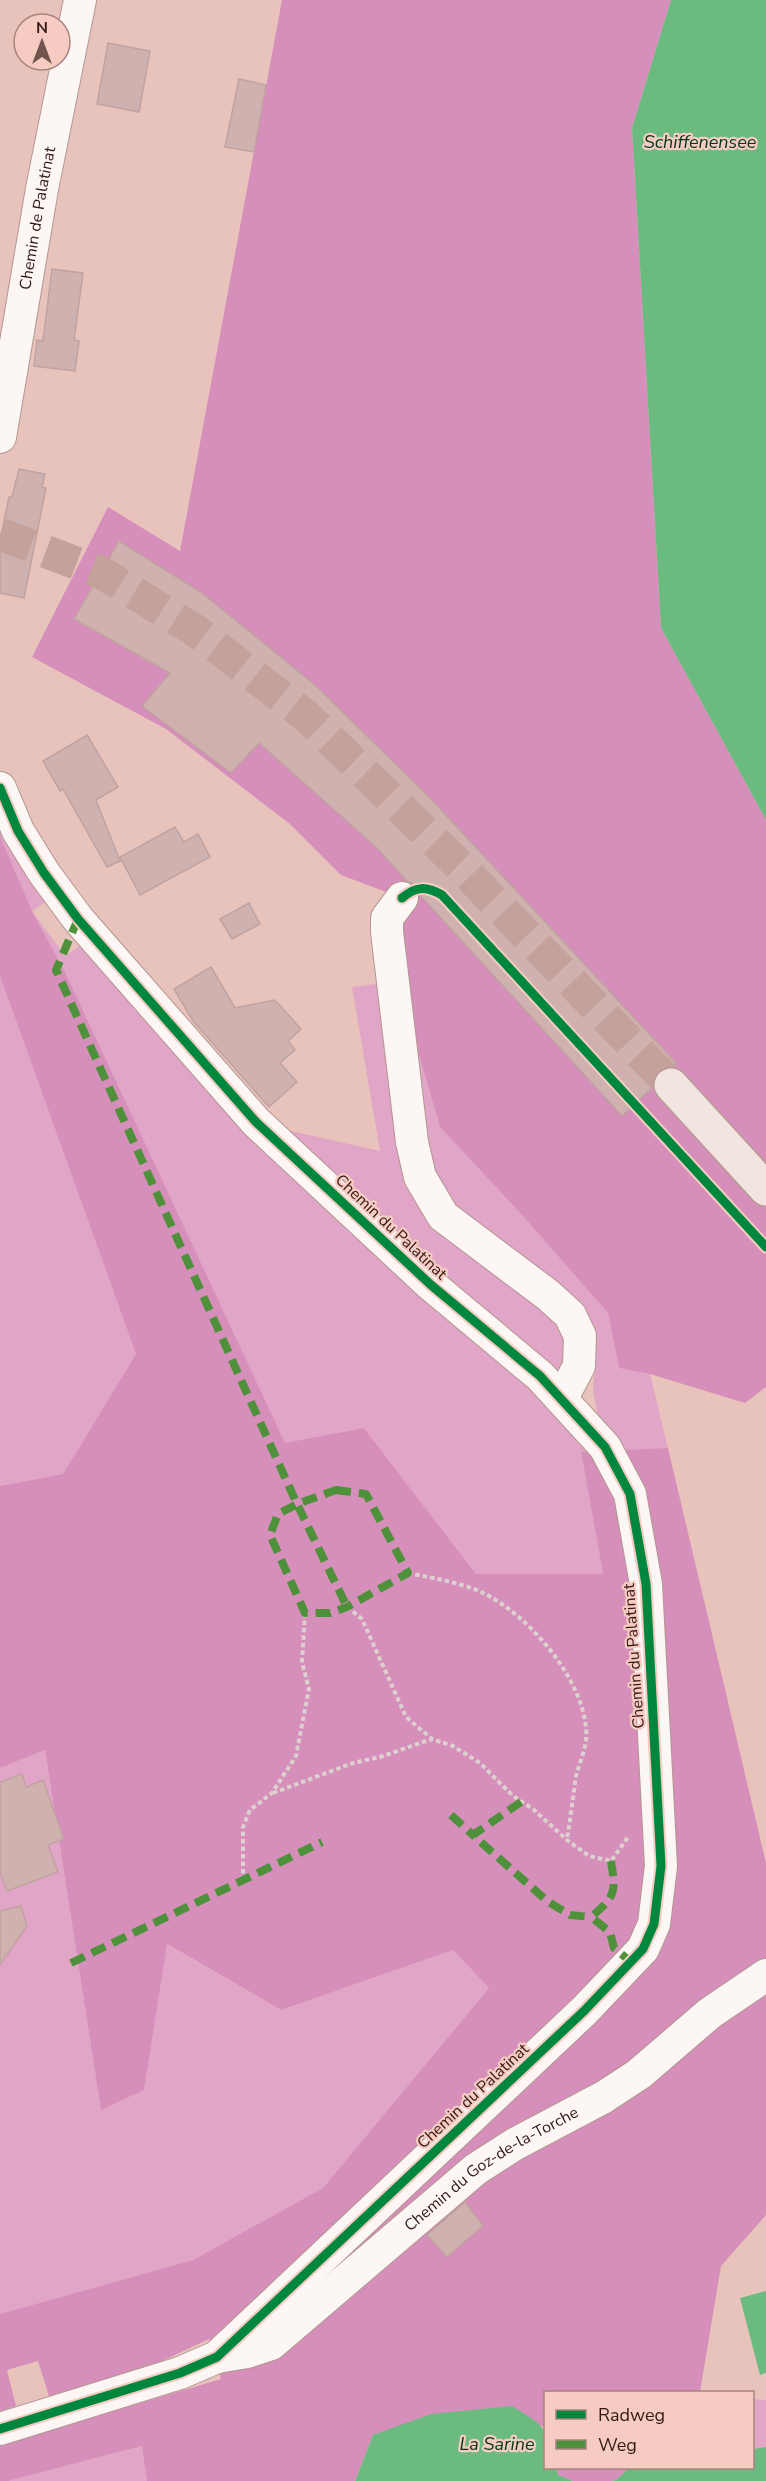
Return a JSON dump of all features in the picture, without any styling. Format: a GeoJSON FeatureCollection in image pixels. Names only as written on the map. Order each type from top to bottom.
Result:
{"type":"FeatureCollection","features":[{"type":"Feature","properties":{"kind":"main road"},"geometry":{"type":"LineString","coordinates":[[671,1084],[766,1189]]}},
{"type":"Feature","properties":{"kind":"street","name":"Chemin de Palatinat"},"geometry":{"type":"LineString","coordinates":[[0,437],[42,189],[81,0]]}},
{"type":"Feature","properties":{"kind":"street","name":"Chemin du Palatinat"},"geometry":{"type":"LineString","coordinates":[[0,788],[18,831],[44,873],[78,919],[256,1122],[431,1285],[540,1376],[605,1447],[630,1494],[646,1584],[661,1866],[654,1924],[643,1949],[584,2011],[217,2357],[180,2373],[0,2429]]}},
{"type":"Feature","properties":{"kind":"street"},"geometry":{"type":"LineString","coordinates":[[402,898],[387,918],[387,932],[412,1142],[420,1177],[443,1216],[549,1295],[570,1315],[580,1336],[579,1366],[562,1398]]}},
{"type":"Feature","properties":{"kind":"street","name":"Chemin du Goz-de-la-Torche"},"geometry":{"type":"LineString","coordinates":[[217,2357],[247,2352],[271,2344],[476,2169],[515,2144],[604,2097],[639,2074],[710,2013],[766,1975]]}},
{"type":"Feature","properties":{"kind":"path"},"geometry":{"type":"LineString","coordinates":[[408,1573],[439,1579],[483,1593],[511,1610],[554,1653],[583,1707],[586,1740],[577,1774],[567,1840]]}},
{"type":"Feature","properties":{"kind":"path"},"geometry":{"type":"LineString","coordinates":[[347,1606],[362,1619],[406,1717],[432,1739],[453,1746],[480,1763],[513,1796],[533,1809],[567,1840],[589,1856],[611,1861],[626,1842],[629,1833]]}},
{"type":"Feature","properties":{"kind":"path"},"geometry":{"type":"LineString","coordinates":[[272,1793],[296,1756],[309,1689],[302,1662],[305,1613]]}},
{"type":"Feature","properties":{"kind":"path"},"geometry":{"type":"LineString","coordinates":[[243,1881],[243,1827],[250,1810],[272,1793],[353,1763],[432,1739]]}},
{"type":"Feature","properties":{"kind":"shaded area"},"geometry":{"type":"Polygon","coordinates":[[[282,0],[671,0],[632,128],[661,628],[766,820],[766,1387],[745,1403],[650,1374],[619,1368],[608,1313],[522,1215],[440,1127],[407,1014],[402,898],[341,875],[290,824],[166,729],[32,657],[108,507],[180,551],[282,0]]]}},
{"type":"Feature","properties":{"kind":"shaded area"},"geometry":{"type":"Polygon","coordinates":[[[0,811],[52,898],[32,911],[0,836],[0,811]]]}},
{"type":"Feature","properties":{"kind":"shaded area"},"geometry":{"type":"Polygon","coordinates":[[[0,836],[32,911],[65,972],[285,1443],[364,1428],[476,1574],[603,1574],[581,1452],[668,1448],[766,1863],[766,2215],[721,2266],[700,2391],[544,2391],[544,2430],[543,2426],[373,2435],[355,2481],[147,2481],[142,2446],[8,2481],[0,2481],[0,2445],[221,2379],[209,2339],[147,2368],[49,2396],[38,2361],[7,2370],[16,2406],[0,2411],[0,2314],[193,2260],[323,2188],[489,1988],[453,1950],[281,2010],[167,1944],[144,2090],[101,2110],[45,1750],[0,1768],[0,1486],[63,1474],[136,1354],[0,976],[0,836]]]}},
{"type":"Feature","properties":{"kind":"shaded area"},"geometry":{"type":"Polygon","coordinates":[[[32,911],[65,956],[86,942],[539,1387],[596,1452],[581,1453],[603,1574],[476,1574],[364,1428],[285,1444],[65,972],[32,911]]]}},
{"type":"Feature","properties":{"kind":"shaded area"},"geometry":{"type":"Polygon","coordinates":[[[0,976],[136,1354],[63,1474],[0,1486],[0,976]]]}},
{"type":"Feature","properties":{"kind":"shaded area"},"geometry":{"type":"Polygon","coordinates":[[[384,983],[414,1179],[560,1322],[569,1351],[561,1368],[547,1370],[282,1129],[380,1151],[352,987],[384,983]]]}},
{"type":"Feature","properties":{"kind":"shaded area"},"geometry":{"type":"Polygon","coordinates":[[[407,1014],[440,1127],[522,1215],[608,1313],[619,1368],[650,1374],[668,1448],[617,1451],[598,1417],[593,1389],[596,1359],[592,1337],[458,1213],[435,1177],[424,1139],[407,1014]]]}},
{"type":"Feature","properties":{"kind":"shaded area"},"geometry":{"type":"Polygon","coordinates":[[[45,1750],[101,2110],[144,2090],[166,1944],[281,2010],[453,1950],[489,1988],[323,2188],[193,2260],[0,2314],[0,1768],[45,1750]]]}},
{"type":"Feature","properties":{"kind":"shaded area"},"geometry":{"type":"Polygon","coordinates":[[[754,2399],[766,2400],[766,2447],[754,2449],[754,2399]]]}},
{"type":"Feature","properties":{"kind":"shaded area"},"geometry":{"type":"Polygon","coordinates":[[[143,2446],[147,2481],[8,2481],[143,2446]]]}},
{"type":"Feature","properties":{"kind":"shaded area"},"geometry":{"type":"Polygon","coordinates":[[[556,2469],[628,2469],[616,2480],[611,2481],[573,2481],[558,2475],[556,2469]]]}},
{"type":"Feature","properties":{"kind":"water","name":"Schiffenensee"},"geometry":{"type":"Polygon","coordinates":[[[671,0],[766,0],[766,820],[661,628],[632,128],[671,0]]]}},
{"type":"Feature","properties":{"kind":"water"},"geometry":{"type":"Polygon","coordinates":[[[766,2291],[766,2373],[760,2375],[740,2298],[766,2291]]]}},
{"type":"Feature","properties":{"kind":"water","name":"La Sarine"},"geometry":{"type":"Polygon","coordinates":[[[512,2406],[533,2419],[543,2429],[544,2469],[556,2469],[558,2475],[573,2481],[355,2481],[373,2435],[431,2414],[512,2406]]]}},
{"type":"Feature","properties":{"kind":"water"},"geometry":{"type":"Polygon","coordinates":[[[766,2447],[766,2481],[611,2481],[616,2480],[628,2469],[754,2469],[754,2449],[766,2447]]]}},
{"type":"Feature","properties":{"kind":"building"},"geometry":{"type":"Polygon","coordinates":[[[108,43],[150,51],[139,112],[97,104],[108,43]]]}},
{"type":"Feature","properties":{"kind":"building"},"geometry":{"type":"Polygon","coordinates":[[[239,79],[266,85],[254,152],[225,147],[239,79]]]}},
{"type":"Feature","properties":{"kind":"building"},"geometry":{"type":"Polygon","coordinates":[[[52,269],[83,273],[74,340],[79,341],[75,371],[34,366],[37,340],[43,341],[52,269]]]}},
{"type":"Feature","properties":{"kind":"building"},"geometry":{"type":"Polygon","coordinates":[[[19,469],[45,474],[42,487],[46,488],[24,598],[0,593],[0,541],[9,497],[12,497],[19,469]]]}},
{"type":"Feature","properties":{"kind":"building"},"geometry":{"type":"Polygon","coordinates":[[[119,541],[202,593],[315,685],[431,799],[677,1064],[658,1072],[653,1079],[653,1087],[622,1116],[419,894],[413,884],[408,882],[377,848],[259,743],[231,773],[142,706],[170,673],[74,619],[119,541]]]}},
{"type":"Feature","properties":{"kind":"building"},"geometry":{"type":"Polygon","coordinates":[[[87,735],[118,787],[96,800],[120,861],[107,867],[63,789],[60,791],[43,761],[87,735]]]}},
{"type":"Feature","properties":{"kind":"building"},"geometry":{"type":"Polygon","coordinates":[[[175,827],[184,842],[198,834],[210,857],[140,895],[120,857],[175,827]]]}},
{"type":"Feature","properties":{"kind":"building"},"geometry":{"type":"Polygon","coordinates":[[[249,903],[260,924],[232,939],[220,919],[249,903]]]}},
{"type":"Feature","properties":{"kind":"building"},"geometry":{"type":"Polygon","coordinates":[[[211,967],[235,1008],[275,1000],[301,1029],[288,1041],[295,1050],[280,1063],[297,1082],[269,1107],[193,1021],[174,989],[211,967]]]}},
{"type":"Feature","properties":{"kind":"building"},"geometry":{"type":"Polygon","coordinates":[[[22,1774],[26,1787],[43,1780],[64,1839],[48,1845],[58,1872],[7,1891],[0,1872],[0,1782],[22,1774]]]}},
{"type":"Feature","properties":{"kind":"building"},"geometry":{"type":"Polygon","coordinates":[[[21,1906],[27,1926],[0,1965],[0,1911],[21,1906]]]}},
{"type":"Feature","properties":{"kind":"building"},"geometry":{"type":"Polygon","coordinates":[[[465,2202],[483,2226],[447,2257],[427,2235],[465,2202]]]}},
{"type":"Feature","properties":{"kind":"tunnel"},"geometry":{"type":"LineString","coordinates":[[0,534],[102,573],[196,631],[306,716],[461,867],[671,1085]]}},
{"type":"Feature","properties":{"kind":"marked path"},"geometry":{"type":"LineString","coordinates":[[78,919],[56,970],[297,1504],[347,1607]]}},
{"type":"Feature","properties":{"kind":"marked path"},"geometry":{"type":"LineString","coordinates":[[336,1490],[366,1494],[408,1573],[347,1607],[330,1613],[305,1613],[270,1535],[278,1514],[297,1504],[336,1490]]}},
{"type":"Feature","properties":{"kind":"marked path"},"geometry":{"type":"LineString","coordinates":[[521,1802],[473,1835],[547,1901],[570,1915],[591,1917]]}},
{"type":"Feature","properties":{"kind":"marked path"},"geometry":{"type":"LineString","coordinates":[[451,1815],[473,1835]]}},
{"type":"Feature","properties":{"kind":"marked path"},"geometry":{"type":"LineString","coordinates":[[71,1963],[322,1842]]}},
{"type":"Feature","properties":{"kind":"marked path"},"geometry":{"type":"LineString","coordinates":[[611,1861],[614,1880],[612,1893],[605,1904],[591,1917],[610,1932],[614,1948],[631,1962]]}},
{"type":"Feature","properties":{"kind":"cycle path"},"geometry":{"type":"LineString","coordinates":[[0,788],[18,831],[44,873],[78,919],[256,1122],[431,1285],[540,1376],[605,1447],[630,1494],[646,1584],[661,1866],[654,1924],[643,1949],[584,2011],[217,2357],[180,2373],[0,2429]]}},
{"type":"Feature","properties":{"kind":"cycle path"},"geometry":{"type":"LineString","coordinates":[[402,898],[417,889],[431,890],[442,895],[766,1247]]}}]}
